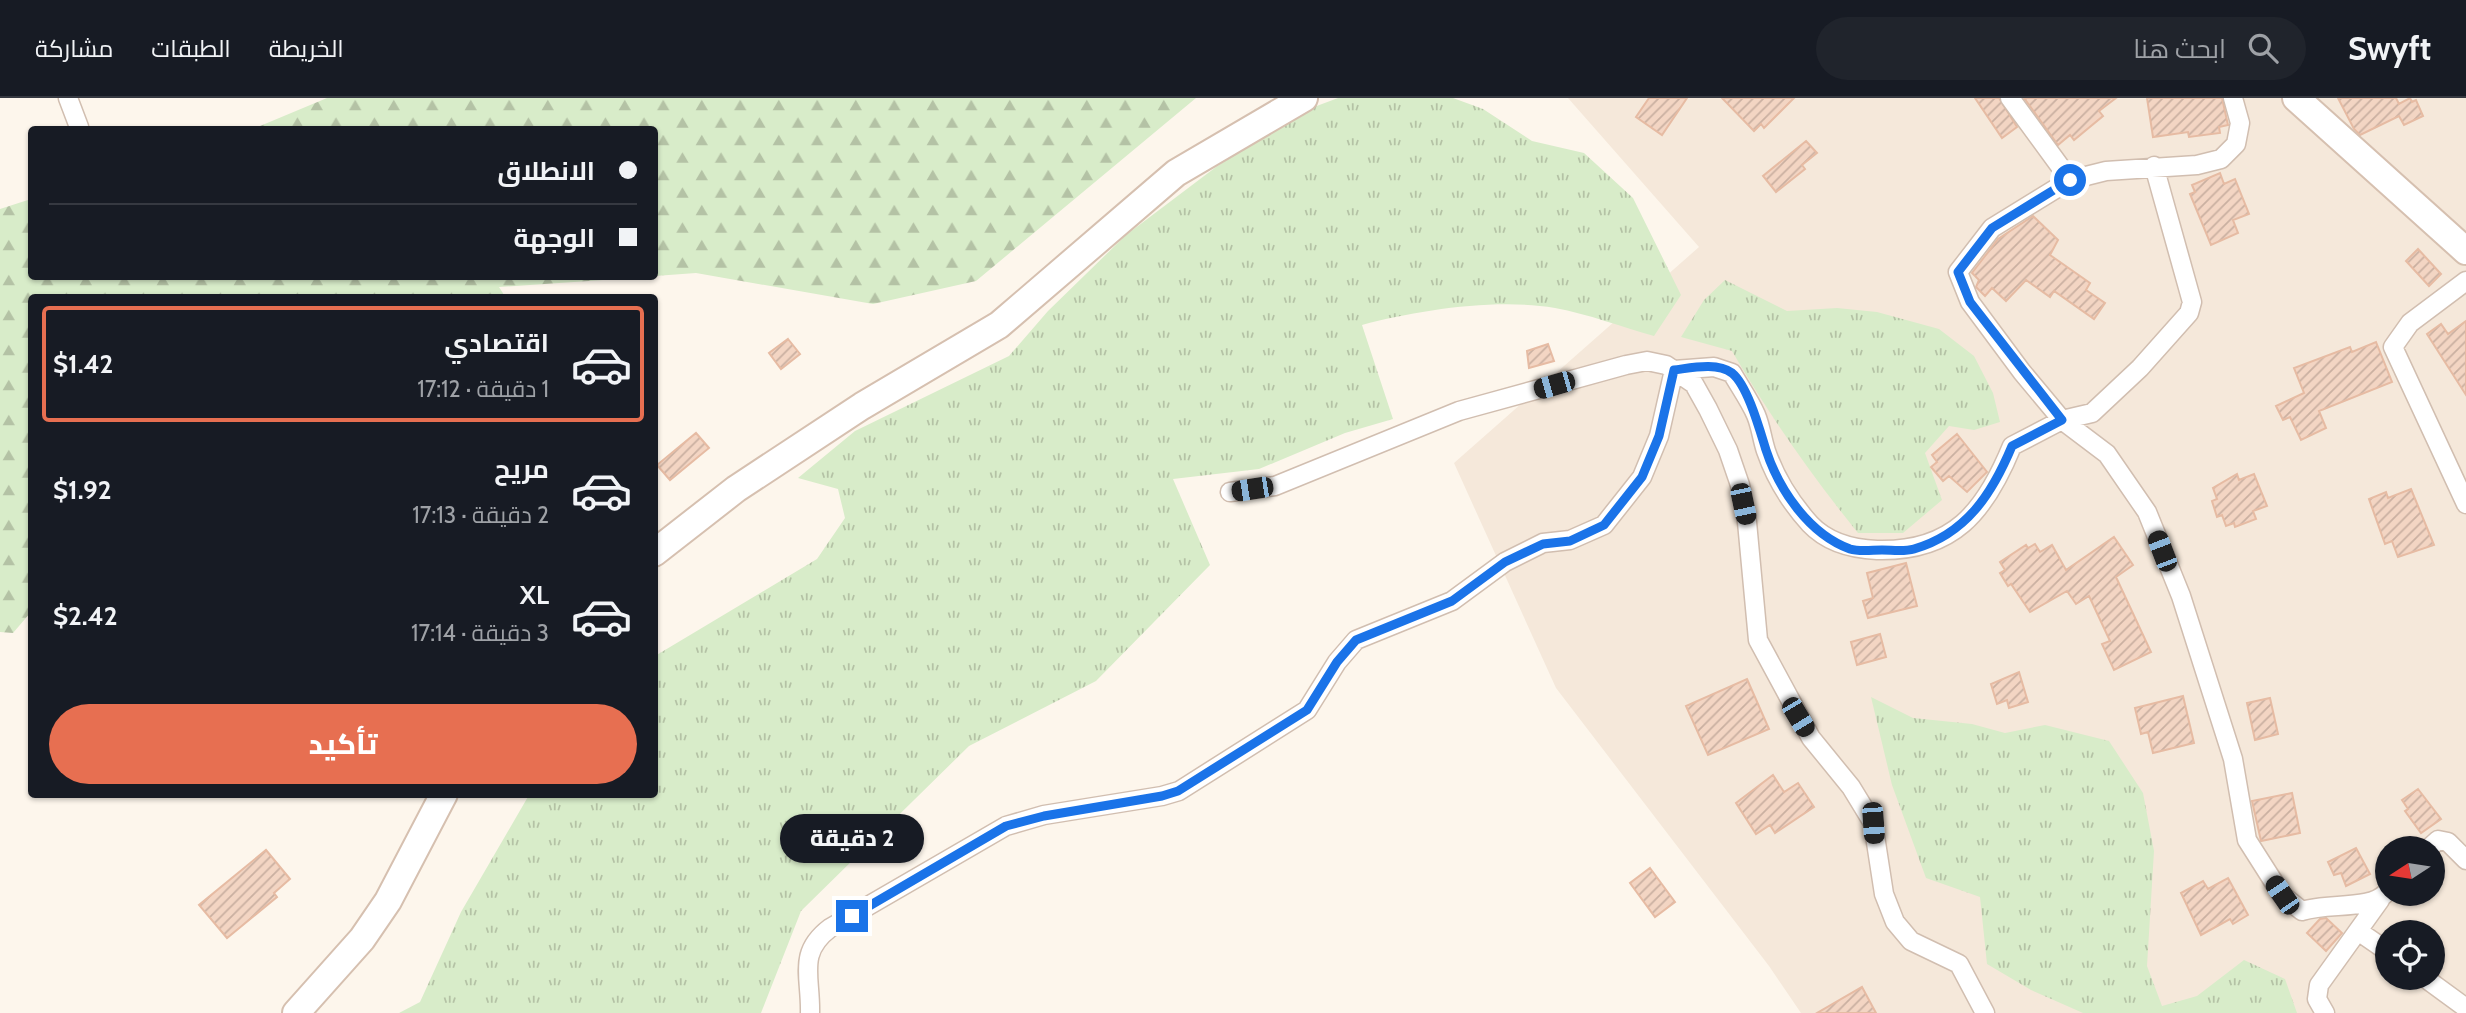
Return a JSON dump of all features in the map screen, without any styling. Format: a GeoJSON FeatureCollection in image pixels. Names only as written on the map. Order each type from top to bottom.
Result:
{"type":"FeatureCollection","features":[{"type":"Feature","properties":{"kind":"main road"},"geometry":{"type":"LineString","coordinates":[[658,550],[759,474],[862,406],[999,325],[1176,173],[1304,98]]}},
{"type":"Feature","properties":{"kind":"main road"},"geometry":{"type":"LineString","coordinates":[[2296,98],[2466,251]]}},
{"type":"Feature","properties":{"kind":"main road"},"geometry":{"type":"LineString","coordinates":[[296,1013],[362,939],[388,901],[442,798]]}},
{"type":"Feature","properties":{"kind":"street"},"geometry":{"type":"LineString","coordinates":[[68,98],[79,126]]}},
{"type":"Feature","properties":{"kind":"street"},"geometry":{"type":"LineString","coordinates":[[2010,98],[2070,180]]}},
{"type":"Feature","properties":{"kind":"street"},"geometry":{"type":"LineString","coordinates":[[2233,98],[2240,123],[2236,144],[2221,159],[2197,165],[2106,171],[2070,180],[1992,228],[1958,272],[1970,302],[2062,420],[2107,454],[2147,512],[2180,596],[2233,759],[2247,840],[2270,877],[2282,895],[2302,911],[2318,906],[2353,905],[2375,899]]}},
{"type":"Feature","properties":{"kind":"street"},"geometry":{"type":"LineString","coordinates":[[1674,370],[1714,367],[1732,373],[1756,414],[1767,454],[1787,495],[1812,526],[1851,549],[1909,550],[1938,542],[1953,533],[1997,482],[2012,446],[2062,420],[2092,413],[2140,368],[2189,313],[2192,302],[2154,166]]}},
{"type":"Feature","properties":{"kind":"street"},"geometry":{"type":"LineString","coordinates":[[2466,281],[2410,323],[2393,347],[2466,504]]}},
{"type":"Feature","properties":{"kind":"street"},"geometry":{"type":"LineString","coordinates":[[1230,492],[1275,486],[1459,411],[1647,361],[1666,365],[1674,370],[1694,384],[1728,450],[1740,485],[1747,522],[1758,640],[1811,738],[1851,787],[1873,823],[1884,894],[1895,922],[1911,941],[1959,964],[1985,1013]]}},
{"type":"Feature","properties":{"kind":"street"},"geometry":{"type":"LineString","coordinates":[[810,1013],[808,951],[815,940],[830,929],[1006,826],[1044,816],[1178,791],[1307,710],[1337,662],[1356,640],[1452,601],[1505,562],[1543,544],[1570,541],[1604,525],[1642,477],[1659,436],[1674,370]]}},
{"type":"Feature","properties":{"kind":"street"},"geometry":{"type":"LineString","coordinates":[[2445,841],[2466,860]]}},
{"type":"Feature","properties":{"kind":"street"},"geometry":{"type":"LineString","coordinates":[[2325,1013],[2317,999],[2319,985],[2377,906]]}},
{"type":"Feature","properties":{"kind":"street"},"geometry":{"type":"LineString","coordinates":[[2358,931],[2375,943]]}},
{"type":"Feature","properties":{"kind":"street"},"geometry":{"type":"LineString","coordinates":[[2441,990],[2466,1008]]}},
{"type":"Feature","properties":{"kind":"shaded area"},"geometry":{"type":"Polygon","coordinates":[[[1568,98],[2466,98],[2466,1013],[1801,1013],[1769,966],[1556,688],[1454,463],[1699,247],[1568,98]]]}},
{"type":"Feature","properties":{"kind":"green space"},"geometry":{"type":"Polygon","coordinates":[[[327,98],[1196,98],[976,281],[873,304],[696,273],[658,276],[658,126],[260,126],[327,98]]]}},
{"type":"Feature","properties":{"kind":"green space"},"geometry":{"type":"Polygon","coordinates":[[[1338,98],[1453,98],[1483,109],[1532,141],[1584,153],[1633,198],[1681,295],[1654,336],[1555,308],[1508,304],[1433,310],[1362,325],[1393,419],[1345,433],[1259,469],[1173,479],[1210,565],[1096,681],[969,746],[801,911],[761,1013],[399,1013],[420,1002],[461,912],[527,798],[658,798],[658,654],[817,559],[845,518],[838,489],[798,478],[855,431],[1009,356],[1048,311],[1126,235],[1216,167],[1306,110],[1338,98]]]}},
{"type":"Feature","properties":{"kind":"green space"},"geometry":{"type":"Polygon","coordinates":[[[28,200],[28,280],[603,280],[499,287],[503,294],[28,294],[28,616],[13,633],[0,632],[0,209],[28,200]]]}},
{"type":"Feature","properties":{"kind":"green space"},"geometry":{"type":"Polygon","coordinates":[[[1725,280],[1787,311],[1837,308],[1877,312],[1939,329],[1974,356],[1993,393],[2000,422],[1974,430],[1949,426],[1925,453],[1942,500],[1903,533],[1858,533],[1792,445],[1732,351],[1681,337],[1704,300],[1725,280]]]}},
{"type":"Feature","properties":{"kind":"green space"},"geometry":{"type":"Polygon","coordinates":[[[1871,697],[1913,718],[1972,724],[2005,733],[2045,725],[2109,741],[2143,793],[2154,851],[2147,966],[2162,1006],[2197,996],[2244,960],[2285,979],[2297,1013],[2083,1013],[2031,990],[1987,964],[1980,897],[1926,878],[1892,785],[1871,697]]]}},
{"type":"Feature","properties":{"kind":"building"},"geometry":{"type":"Polygon","coordinates":[[[1649,98],[1687,98],[1662,135],[1636,117],[1649,98]]]}},
{"type":"Feature","properties":{"kind":"building"},"geometry":{"type":"Polygon","coordinates":[[[1722,98],[1794,98],[1764,128],[1761,124],[1754,131],[1722,98]]]}},
{"type":"Feature","properties":{"kind":"building"},"geometry":{"type":"Polygon","coordinates":[[[1975,98],[1999,98],[2017,127],[2002,138],[1975,98]]]}},
{"type":"Feature","properties":{"kind":"building"},"geometry":{"type":"Polygon","coordinates":[[[2024,98],[2116,98],[2099,111],[2103,116],[2074,140],[2070,135],[2058,145],[2024,98]]]}},
{"type":"Feature","properties":{"kind":"building"},"geometry":{"type":"Polygon","coordinates":[[[2147,98],[2222,98],[2228,125],[2219,127],[2220,133],[2189,137],[2188,132],[2153,137],[2147,98]]]}},
{"type":"Feature","properties":{"kind":"building"},"geometry":{"type":"Polygon","coordinates":[[[2338,98],[2396,98],[2399,104],[2410,98],[2412,102],[2416,100],[2423,116],[2404,125],[2399,116],[2360,135],[2338,98]]]}},
{"type":"Feature","properties":{"kind":"building"},"geometry":{"type":"Polygon","coordinates":[[[1806,141],[1817,153],[1802,165],[1805,169],[1776,192],[1763,176],[1806,141]]]}},
{"type":"Feature","properties":{"kind":"building"},"geometry":{"type":"Polygon","coordinates":[[[2220,173],[2224,184],[2235,179],[2249,214],[2233,220],[2238,233],[2211,245],[2190,194],[2195,192],[2192,185],[2220,173]]]}},
{"type":"Feature","properties":{"kind":"building"},"geometry":{"type":"Polygon","coordinates":[[[2033,216],[2058,240],[2050,255],[2090,283],[2086,290],[2105,303],[2094,319],[2054,291],[2050,297],[2026,280],[2006,301],[1992,288],[1985,296],[1976,287],[1979,280],[1972,273],[1998,239],[2033,216]]]}},
{"type":"Feature","properties":{"kind":"building"},"geometry":{"type":"Polygon","coordinates":[[[2418,249],[2441,274],[2429,286],[2406,261],[2418,249]]]}},
{"type":"Feature","properties":{"kind":"building"},"geometry":{"type":"Polygon","coordinates":[[[2466,321],[2466,395],[2427,334],[2441,324],[2448,334],[2466,321]]]}},
{"type":"Feature","properties":{"kind":"building"},"geometry":{"type":"Polygon","coordinates":[[[788,339],[800,354],[781,369],[769,353],[788,339]]]}},
{"type":"Feature","properties":{"kind":"building"},"geometry":{"type":"Polygon","coordinates":[[[2376,342],[2392,382],[2319,411],[2326,428],[2301,440],[2290,417],[2283,420],[2276,406],[2304,393],[2294,368],[2350,347],[2352,352],[2376,342]]]}},
{"type":"Feature","properties":{"kind":"building"},"geometry":{"type":"Polygon","coordinates":[[[1548,344],[1554,361],[1529,368],[1527,351],[1548,344]]]}},
{"type":"Feature","properties":{"kind":"building"},"geometry":{"type":"Polygon","coordinates":[[[696,433],[709,448],[670,480],[658,464],[696,433]]]}},
{"type":"Feature","properties":{"kind":"building"},"geometry":{"type":"Polygon","coordinates":[[[1957,434],[1987,472],[1967,492],[1949,476],[1943,481],[1931,467],[1937,462],[1932,455],[1957,434]]]}},
{"type":"Feature","properties":{"kind":"building"},"geometry":{"type":"Polygon","coordinates":[[[2237,474],[2239,480],[2254,474],[2267,506],[2253,511],[2256,519],[2235,527],[2234,523],[2226,526],[2222,515],[2217,517],[2212,501],[2217,499],[2213,488],[2237,474]]]}},
{"type":"Feature","properties":{"kind":"building"},"geometry":{"type":"Polygon","coordinates":[[[2411,489],[2434,545],[2398,557],[2392,541],[2385,544],[2369,499],[2386,492],[2388,498],[2411,489]]]}},
{"type":"Feature","properties":{"kind":"building"},"geometry":{"type":"Polygon","coordinates":[[[2114,537],[2133,565],[2116,577],[2151,652],[2114,670],[2102,644],[2110,641],[2089,596],[2076,604],[2067,591],[2030,612],[2000,573],[2005,570],[2000,562],[2026,545],[2028,548],[2035,544],[2040,552],[2052,545],[2066,570],[2114,537]]]}},
{"type":"Feature","properties":{"kind":"building"},"geometry":{"type":"Polygon","coordinates":[[[1906,563],[1917,606],[1868,618],[1863,601],[1873,598],[1867,573],[1906,563]]]}},
{"type":"Feature","properties":{"kind":"building"},"geometry":{"type":"Polygon","coordinates":[[[1880,634],[1886,657],[1857,665],[1851,642],[1880,634]]]}},
{"type":"Feature","properties":{"kind":"building"},"geometry":{"type":"Polygon","coordinates":[[[2019,672],[2028,702],[2009,708],[2007,700],[1997,704],[1991,684],[2019,672]]]}},
{"type":"Feature","properties":{"kind":"building"},"geometry":{"type":"Polygon","coordinates":[[[1747,679],[1769,729],[1708,755],[1686,706],[1747,679]]]}},
{"type":"Feature","properties":{"kind":"building"},"geometry":{"type":"Polygon","coordinates":[[[2183,696],[2194,743],[2153,753],[2148,732],[2141,734],[2135,708],[2183,696]]]}},
{"type":"Feature","properties":{"kind":"building"},"geometry":{"type":"Polygon","coordinates":[[[2270,698],[2278,734],[2255,740],[2247,703],[2270,698]]]}},
{"type":"Feature","properties":{"kind":"building"},"geometry":{"type":"Polygon","coordinates":[[[1773,775],[1784,792],[1798,783],[1814,807],[1775,833],[1770,825],[1756,834],[1736,803],[1773,775]]]}},
{"type":"Feature","properties":{"kind":"building"},"geometry":{"type":"Polygon","coordinates":[[[2418,789],[2441,819],[2421,833],[2405,811],[2408,809],[2402,800],[2418,789]]]}},
{"type":"Feature","properties":{"kind":"building"},"geometry":{"type":"Polygon","coordinates":[[[2292,793],[2300,833],[2261,841],[2252,801],[2292,793]]]}},
{"type":"Feature","properties":{"kind":"building"},"geometry":{"type":"Polygon","coordinates":[[[2356,848],[2370,874],[2346,886],[2341,873],[2334,875],[2328,862],[2356,848]]]}},
{"type":"Feature","properties":{"kind":"building"},"geometry":{"type":"Polygon","coordinates":[[[266,850],[290,879],[274,893],[277,897],[227,938],[199,905],[266,850]]]}},
{"type":"Feature","properties":{"kind":"building"},"geometry":{"type":"Polygon","coordinates":[[[1650,868],[1675,902],[1655,917],[1630,883],[1650,868]]]}},
{"type":"Feature","properties":{"kind":"building"},"geometry":{"type":"Polygon","coordinates":[[[2228,878],[2248,915],[2233,924],[2230,919],[2201,935],[2181,893],[2203,881],[2208,889],[2228,878]]]}},
{"type":"Feature","properties":{"kind":"building"},"geometry":{"type":"Polygon","coordinates":[[[2326,918],[2342,933],[2326,951],[2307,933],[2320,919],[2326,918]]]}},
{"type":"Feature","properties":{"kind":"building"},"geometry":{"type":"Polygon","coordinates":[[[1862,987],[1876,1013],[1817,1013],[1862,987]]]}},
{"type":"Feature","properties":{"kind":"route"},"geometry":{"type":"LineString","coordinates":[[852,916],[1006,826],[1044,816],[1178,791],[1307,710],[1337,662],[1356,640],[1413,620],[1452,601],[1505,562],[1543,544],[1570,541],[1604,525],[1642,477],[1659,436],[1674,370],[1714,367],[1732,373],[1756,414],[1767,454],[1787,495],[1812,526],[1831,538],[1851,549],[1909,550],[1938,542],[1953,533],[1997,482],[2012,446],[2018,440],[2062,420],[1970,302],[1958,272],[1992,228],[2070,180]]}}]}
